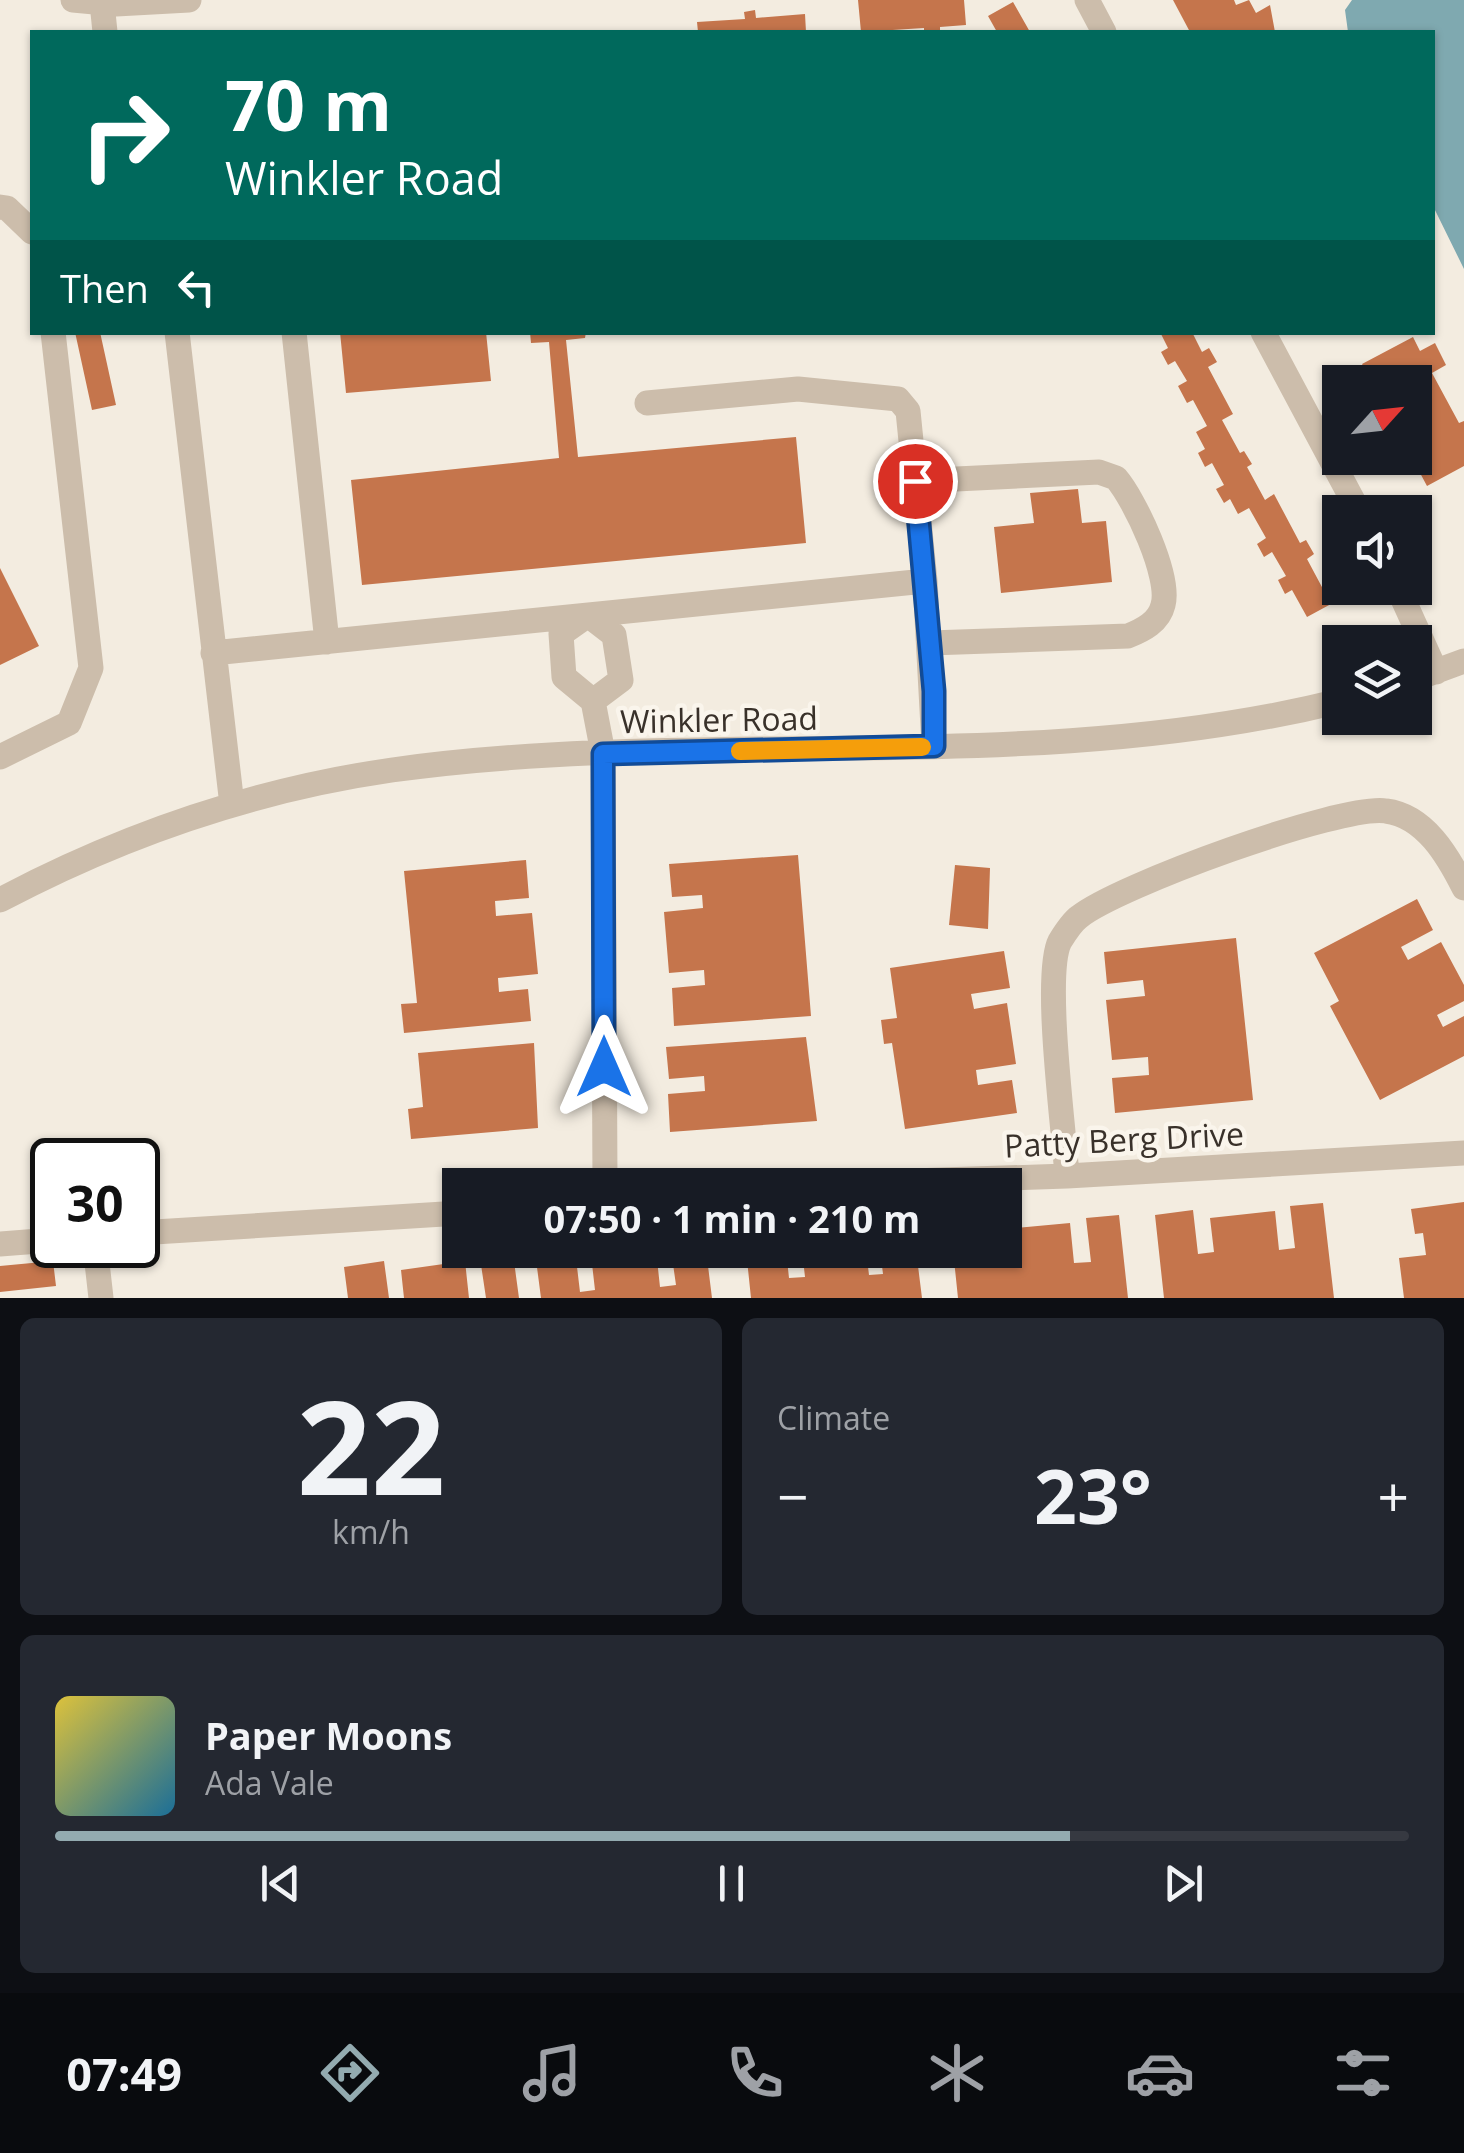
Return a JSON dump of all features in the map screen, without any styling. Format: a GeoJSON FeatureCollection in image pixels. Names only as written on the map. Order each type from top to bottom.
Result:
{"type":"FeatureCollection","features":[{"type":"Feature","properties":{"kind":"street"},"geometry":{"type":"LineString","coordinates":[[73,0],[102,4],[189,0]]}},
{"type":"Feature","properties":{"kind":"street"},"geometry":{"type":"LineString","coordinates":[[1087,0],[1103,30]]}},
{"type":"Feature","properties":{"kind":"street"},"geometry":{"type":"LineString","coordinates":[[102,4],[105,30]]}},
{"type":"Feature","properties":{"kind":"street"},"geometry":{"type":"LineString","coordinates":[[0,207],[7,208],[30,230]]}},
{"type":"Feature","properties":{"kind":"street"},"geometry":{"type":"LineString","coordinates":[[0,757],[69,723],[92,668],[53,335]]}},
{"type":"Feature","properties":{"kind":"street"},"geometry":{"type":"LineString","coordinates":[[177,335],[232,805]]}},
{"type":"Feature","properties":{"kind":"street"},"geometry":{"type":"LineString","coordinates":[[294,335],[327,642]]}},
{"type":"Feature","properties":{"kind":"street"},"geometry":{"type":"LineString","coordinates":[[1265,335],[1349,495]]}},
{"type":"Feature","properties":{"kind":"street"},"geometry":{"type":"LineString","coordinates":[[647,403],[798,389],[838,396],[882,394],[898,399],[908,411],[930,642],[934,746]]}},
{"type":"Feature","properties":{"kind":"street"},"geometry":{"type":"LineString","coordinates":[[915,481],[1100,472],[1116,478],[1156,556],[1164,604],[1156,620],[1128,636],[930,642]]}},
{"type":"Feature","properties":{"kind":"street"},"geometry":{"type":"LineString","coordinates":[[212,653],[925,581]]}},
{"type":"Feature","properties":{"kind":"street"},"geometry":{"type":"LineString","coordinates":[[588,615],[614,635],[621,680],[593,701]]}},
{"type":"Feature","properties":{"kind":"street"},"geometry":{"type":"LineString","coordinates":[[588,615],[560,634],[564,677],[593,701],[603,754],[605,1168]]}},
{"type":"Feature","properties":{"kind":"street"},"geometry":{"type":"LineString","coordinates":[[1432,674],[1464,661]]}},
{"type":"Feature","properties":{"kind":"street","name":"Winkler Road"},"geometry":{"type":"LineString","coordinates":[[0,900],[140,834],[232,805],[392,770],[603,754],[934,746],[1187,730],[1322,704]]}},
{"type":"Feature","properties":{"kind":"street"},"geometry":{"type":"LineString","coordinates":[[1067,1176],[1055,982],[1058,944],[1076,918],[1106,900],[1182,868],[1300,829],[1385,810],[1416,822],[1441,849],[1464,888]]}},
{"type":"Feature","properties":{"kind":"street","name":"Patty Berg Drive"},"geometry":{"type":"LineString","coordinates":[[1022,1177],[1464,1153]]}},
{"type":"Feature","properties":{"kind":"street"},"geometry":{"type":"LineString","coordinates":[[160,1232],[442,1214]]}},
{"type":"Feature","properties":{"kind":"street"},"geometry":{"type":"LineString","coordinates":[[0,1244],[30,1242]]}},
{"type":"Feature","properties":{"kind":"street"},"geometry":{"type":"LineString","coordinates":[[97,1268],[101,1298]]}},
{"type":"Feature","properties":{"kind":"water"},"geometry":{"type":"Polygon","coordinates":[[[1352,0],[1464,0],[1464,269],[1435,210],[1435,30],[1348,30],[1345,10],[1352,0]]]}},
{"type":"Feature","properties":{"kind":"building"},"geometry":{"type":"Polygon","coordinates":[[[858,0],[964,0],[966,25],[940,30],[861,30],[858,0]]]}},
{"type":"Feature","properties":{"kind":"building"},"geometry":{"type":"Polygon","coordinates":[[[1173,0],[1234,0],[1236,5],[1249,0],[1256,13],[1270,5],[1275,30],[1189,30],[1173,0]]]}},
{"type":"Feature","properties":{"kind":"building"},"geometry":{"type":"Polygon","coordinates":[[[1013,2],[1029,30],[996,30],[988,16],[1013,2]]]}},
{"type":"Feature","properties":{"kind":"building"},"geometry":{"type":"Polygon","coordinates":[[[755,10],[756,18],[805,14],[806,30],[698,30],[697,22],[745,19],[744,12],[755,10]]]}},
{"type":"Feature","properties":{"kind":"building"},"geometry":{"type":"Polygon","coordinates":[[[76,335],[101,335],[116,405],[92,410],[76,335]]]}},
{"type":"Feature","properties":{"kind":"building"},"geometry":{"type":"Polygon","coordinates":[[[340,335],[486,335],[491,381],[346,393],[340,335]]]}},
{"type":"Feature","properties":{"kind":"building"},"geometry":{"type":"Polygon","coordinates":[[[530,335],[586,335],[566,340],[578,457],[796,437],[806,543],[362,585],[351,480],[559,458],[549,342],[531,343],[530,335]]]}},
{"type":"Feature","properties":{"kind":"building"},"geometry":{"type":"Polygon","coordinates":[[[1162,335],[1194,335],[1202,352],[1209,348],[1217,362],[1208,367],[1233,414],[1222,420],[1240,453],[1244,451],[1252,464],[1247,467],[1265,500],[1274,494],[1300,543],[1306,540],[1314,554],[1307,559],[1322,587],[1322,605],[1329,605],[1307,617],[1292,590],[1285,594],[1278,580],[1286,576],[1272,552],[1264,557],[1257,544],[1266,538],[1249,508],[1238,514],[1230,499],[1224,503],[1216,489],[1224,485],[1212,463],[1205,467],[1198,453],[1205,449],[1196,432],[1207,426],[1193,400],[1187,403],[1178,386],[1187,381],[1175,361],[1168,365],[1161,352],[1168,348],[1162,335]]]}},
{"type":"Feature","properties":{"kind":"building"},"geometry":{"type":"Polygon","coordinates":[[[1413,337],[1420,351],[1435,343],[1446,365],[1432,373],[1432,365],[1362,364],[1413,337]]]}},
{"type":"Feature","properties":{"kind":"building"},"geometry":{"type":"Polygon","coordinates":[[[1432,373],[1459,423],[1464,421],[1464,466],[1427,486],[1421,475],[1432,475],[1432,373]]]}},
{"type":"Feature","properties":{"kind":"building"},"geometry":{"type":"Polygon","coordinates":[[[1078,489],[1082,523],[1106,521],[1112,582],[1001,593],[994,527],[1034,523],[1030,493],[1078,489]]]}},
{"type":"Feature","properties":{"kind":"building"},"geometry":{"type":"Polygon","coordinates":[[[0,568],[39,646],[0,665],[0,568]]]}},
{"type":"Feature","properties":{"kind":"building"},"geometry":{"type":"Polygon","coordinates":[[[798,855],[811,1016],[674,1026],[672,988],[705,985],[704,970],[669,973],[664,912],[703,908],[702,895],[672,897],[669,864],[798,855]]]}},
{"type":"Feature","properties":{"kind":"building"},"geometry":{"type":"Polygon","coordinates":[[[526,860],[529,898],[495,901],[496,916],[532,913],[538,974],[498,978],[499,992],[528,989],[531,1021],[404,1033],[401,1004],[417,1003],[404,871],[526,860]]]}},
{"type":"Feature","properties":{"kind":"building"},"geometry":{"type":"Polygon","coordinates":[[[955,865],[990,868],[988,929],[949,925],[955,865]]]}},
{"type":"Feature","properties":{"kind":"building"},"geometry":{"type":"Polygon","coordinates":[[[1417,899],[1433,930],[1401,947],[1408,960],[1441,942],[1464,985],[1464,1001],[1437,1015],[1443,1027],[1464,1016],[1464,1056],[1380,1100],[1330,1006],[1339,1001],[1314,953],[1417,899]]]}},
{"type":"Feature","properties":{"kind":"building"},"geometry":{"type":"Polygon","coordinates":[[[1236,938],[1253,1100],[1115,1113],[1112,1078],[1149,1075],[1148,1057],[1112,1060],[1106,1000],[1145,996],[1143,980],[1107,984],[1104,952],[1236,938]]]}},
{"type":"Feature","properties":{"kind":"building"},"geometry":{"type":"Polygon","coordinates":[[[1004,951],[1010,988],[971,994],[974,1009],[1007,1003],[1016,1064],[976,1070],[978,1085],[1012,1080],[1017,1113],[905,1129],[892,1043],[884,1044],[881,1020],[897,1018],[890,968],[1004,951]]]}},
{"type":"Feature","properties":{"kind":"building"},"geometry":{"type":"Polygon","coordinates":[[[806,1037],[817,1121],[670,1132],[668,1094],[705,1091],[704,1076],[669,1079],[666,1047],[806,1037]]]}},
{"type":"Feature","properties":{"kind":"building"},"geometry":{"type":"Polygon","coordinates":[[[534,1043],[538,1128],[411,1139],[408,1109],[423,1107],[418,1053],[534,1043]]]}},
{"type":"Feature","properties":{"kind":"building"},"geometry":{"type":"Polygon","coordinates":[[[1464,1202],[1464,1298],[1404,1298],[1399,1258],[1426,1255],[1423,1233],[1415,1234],[1411,1209],[1464,1202]]]}},
{"type":"Feature","properties":{"kind":"building"},"geometry":{"type":"Polygon","coordinates":[[[1323,1203],[1334,1298],[1164,1298],[1155,1215],[1193,1210],[1198,1254],[1214,1252],[1210,1218],[1275,1211],[1279,1250],[1295,1248],[1290,1206],[1323,1203]]]}},
{"type":"Feature","properties":{"kind":"building"},"geometry":{"type":"Polygon","coordinates":[[[1119,1215],[1128,1298],[958,1298],[955,1268],[1022,1268],[1022,1228],[1070,1223],[1074,1263],[1091,1262],[1086,1218],[1119,1215]]]}},
{"type":"Feature","properties":{"kind":"building"},"geometry":{"type":"Polygon","coordinates":[[[384,1261],[389,1298],[348,1298],[344,1267],[384,1261]]]}},
{"type":"Feature","properties":{"kind":"building"},"geometry":{"type":"Polygon","coordinates":[[[30,1263],[30,1268],[54,1268],[56,1286],[0,1292],[0,1266],[30,1263]]]}},
{"type":"Feature","properties":{"kind":"building"},"geometry":{"type":"Polygon","coordinates":[[[442,1264],[442,1268],[466,1268],[469,1298],[404,1298],[401,1270],[442,1264]]]}},
{"type":"Feature","properties":{"kind":"building"},"geometry":{"type":"Polygon","coordinates":[[[482,1268],[515,1268],[519,1298],[486,1298],[482,1268]]]}},
{"type":"Feature","properties":{"kind":"building"},"geometry":{"type":"Polygon","coordinates":[[[537,1268],[577,1268],[580,1292],[595,1290],[592,1268],[658,1268],[660,1287],[676,1285],[674,1268],[708,1268],[712,1298],[541,1298],[537,1268]]]}},
{"type":"Feature","properties":{"kind":"building"},"geometry":{"type":"Polygon","coordinates":[[[748,1268],[788,1268],[789,1278],[805,1277],[804,1268],[868,1268],[869,1275],[883,1274],[882,1268],[918,1268],[922,1298],[751,1298],[748,1268]]]}},
{"type":"Feature","properties":{"kind":"slow traffic"},"geometry":{"type":"LineString","coordinates":[[740,751],[922,747]]}},
{"type":"Feature","properties":{"kind":"route"},"geometry":{"type":"LineString","coordinates":[[604,1067],[603,754],[934,746],[934,691],[915,481]]}}]}
